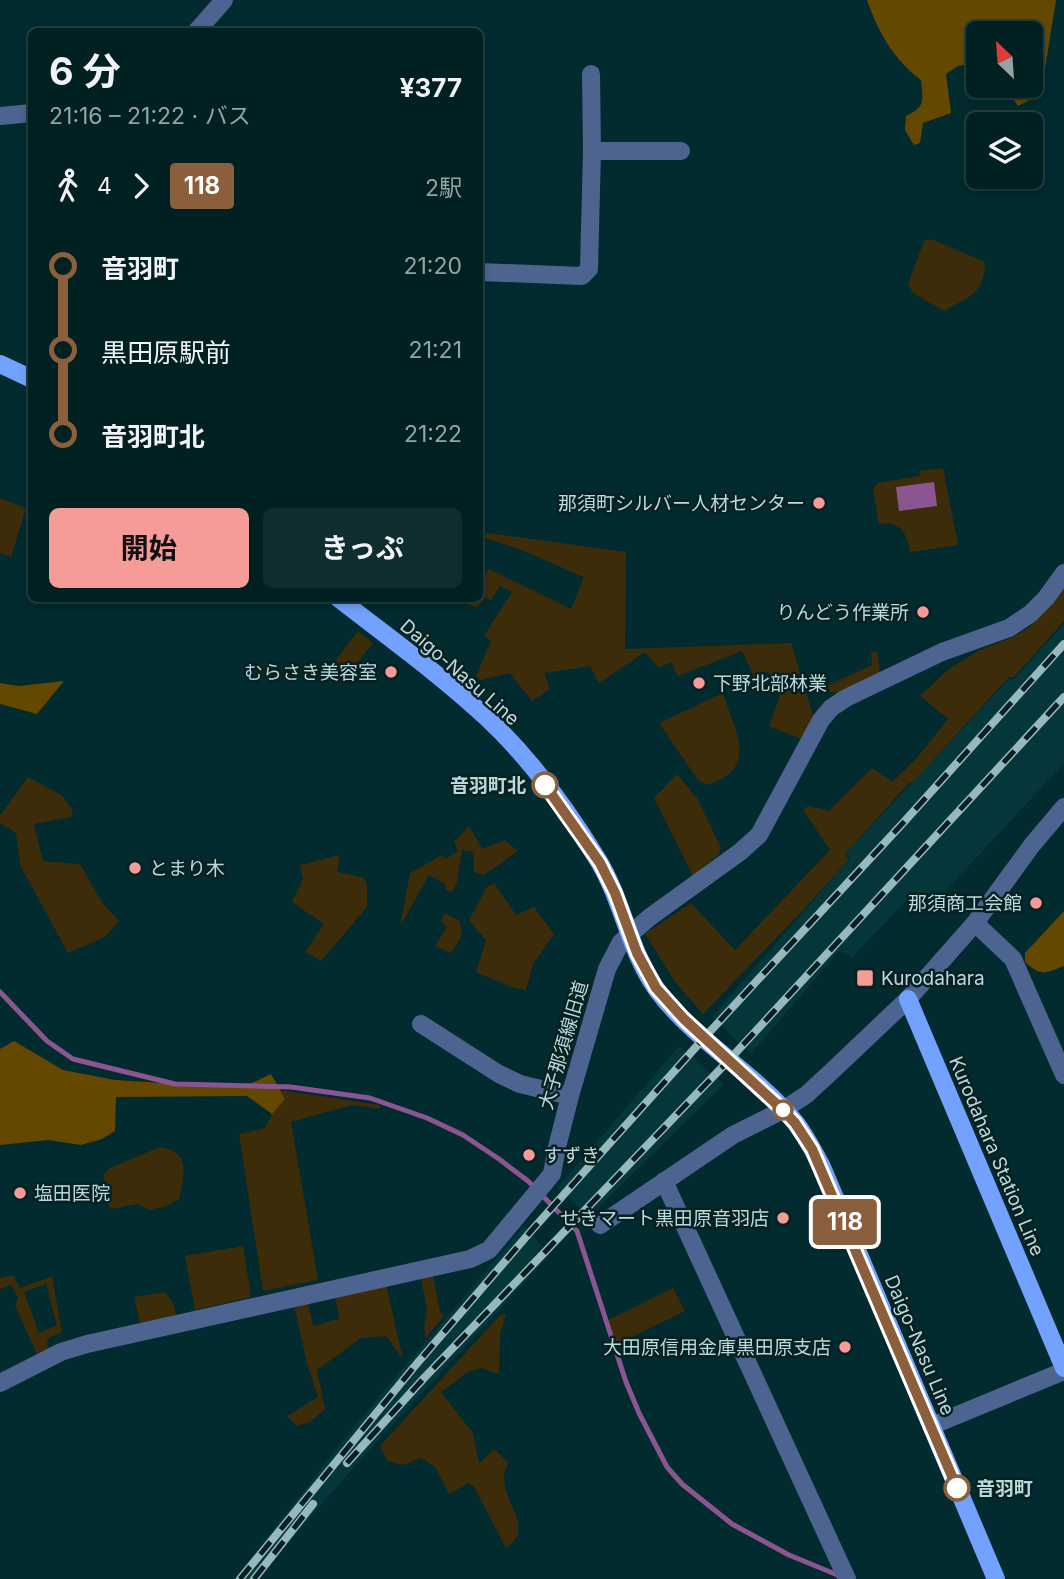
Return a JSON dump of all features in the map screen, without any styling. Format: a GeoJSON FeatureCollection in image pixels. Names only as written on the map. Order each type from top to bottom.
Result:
{"type":"FeatureCollection","features":[{"type":"Feature","properties":{"kind":"main road"},"geometry":{"type":"LineString","coordinates":[[0,366],[28,377]]}},
{"type":"Feature","properties":{"kind":"main road","name":"Daigo-Nasu Line"},"geometry":{"type":"LineString","coordinates":[[350,602],[487,718],[524,758],[596,856],[615,893],[646,971],[669,1004],[795,1123],[822,1167],[996,1579]]}},
{"type":"Feature","properties":{"kind":"main road","name":"Kurodahara Station Line"},"geometry":{"type":"LineString","coordinates":[[908,999],[1064,1370]]}},
{"type":"Feature","properties":{"kind":"street"},"geometry":{"type":"LineString","coordinates":[[200,28],[224,0]]}},
{"type":"Feature","properties":{"kind":"street"},"geometry":{"type":"LineString","coordinates":[[483,272],[582,276],[589,269],[592,151],[590,74]]}},
{"type":"Feature","properties":{"kind":"street"},"geometry":{"type":"LineString","coordinates":[[0,116],[28,113]]}},
{"type":"Feature","properties":{"kind":"street"},"geometry":{"type":"LineString","coordinates":[[592,151],[681,151]]}},
{"type":"Feature","properties":{"kind":"street"},"geometry":{"type":"LineString","coordinates":[[629,933],[740,852],[759,835],[821,720],[831,708],[846,698],[942,652],[1009,628],[1030,614],[1046,598],[1064,573]]}},
{"type":"Feature","properties":{"kind":"street"},"geometry":{"type":"LineString","coordinates":[[600,1225],[733,1135],[783,1110],[806,1094],[908,999],[975,923],[1032,845],[1064,807]]}},
{"type":"Feature","properties":{"kind":"street"},"geometry":{"type":"LineString","coordinates":[[975,923],[1013,959],[1064,1075]]}},
{"type":"Feature","properties":{"kind":"street","name":"大子那須線旧道"},"geometry":{"type":"LineString","coordinates":[[0,1382],[61,1352],[88,1344],[470,1259],[489,1250],[549,1178],[569,1096],[607,969],[621,942],[629,933]]}},
{"type":"Feature","properties":{"kind":"street"},"geometry":{"type":"LineString","coordinates":[[421,1024],[499,1074],[520,1084],[569,1096]]}},
{"type":"Feature","properties":{"kind":"street"},"geometry":{"type":"LineString","coordinates":[[664,1181],[847,1579]]}},
{"type":"Feature","properties":{"kind":"street"},"geometry":{"type":"LineString","coordinates":[[931,1426],[1064,1370]]}},
{"type":"Feature","properties":{"kind":"shaded area"},"geometry":{"type":"Polygon","coordinates":[[[867,0],[1056,0],[1043,81],[1043,21],[966,21],[966,65],[958,66],[946,74],[951,113],[923,123],[920,143],[914,145],[905,130],[906,116],[922,102],[921,80],[903,64],[876,23],[867,0]]]}},
{"type":"Feature","properties":{"kind":"shaded area"},"geometry":{"type":"Polygon","coordinates":[[[1013,98],[1033,98],[1018,106],[1013,98]]]}},
{"type":"Feature","properties":{"kind":"shaded area"},"geometry":{"type":"Polygon","coordinates":[[[931,239],[985,262],[982,281],[974,293],[944,311],[913,293],[908,284],[924,241],[931,239]]]}},
{"type":"Feature","properties":{"kind":"shaded area"},"geometry":{"type":"Polygon","coordinates":[[[943,468],[958,545],[910,552],[901,529],[892,524],[879,524],[873,489],[878,483],[920,476],[919,471],[943,468]]]}},
{"type":"Feature","properties":{"kind":"shaded area"},"geometry":{"type":"Polygon","coordinates":[[[934,482],[937,506],[899,511],[896,487],[934,482]]]}},
{"type":"Feature","properties":{"kind":"shaded area"},"geometry":{"type":"Polygon","coordinates":[[[0,498],[26,508],[11,557],[0,553],[0,498]]]}},
{"type":"Feature","properties":{"kind":"shaded area"},"geometry":{"type":"Polygon","coordinates":[[[483,532],[626,552],[625,649],[791,643],[813,715],[811,724],[801,739],[769,726],[780,696],[767,671],[754,676],[742,651],[678,676],[671,662],[659,668],[645,652],[599,683],[590,666],[544,673],[550,689],[532,701],[510,673],[480,680],[476,676],[491,641],[484,636],[512,592],[500,586],[491,600],[485,598],[483,600],[483,578],[489,569],[571,609],[584,577],[519,549],[485,538],[483,541],[483,532]]]}},
{"type":"Feature","properties":{"kind":"shaded area"},"geometry":{"type":"Polygon","coordinates":[[[1064,588],[1064,621],[1014,677],[1009,677],[912,783],[909,783],[845,854],[848,860],[703,1014],[676,983],[645,934],[691,903],[735,950],[830,850],[803,810],[808,806],[829,811],[872,768],[892,782],[916,759],[948,719],[920,696],[949,669],[978,651],[1030,627],[1064,588]]]}},
{"type":"Feature","properties":{"kind":"shaded area"},"geometry":{"type":"Polygon","coordinates":[[[466,602],[482,602],[477,608],[466,602]]]}},
{"type":"Feature","properties":{"kind":"shaded area"},"geometry":{"type":"Polygon","coordinates":[[[1064,624],[1064,763],[929,909],[914,892],[852,958],[839,951],[751,1054],[712,1017],[850,858],[846,853],[1064,624]]]}},
{"type":"Feature","properties":{"kind":"shaded area"},"geometry":{"type":"Polygon","coordinates":[[[358,631],[373,643],[348,674],[335,661],[358,631]]]}},
{"type":"Feature","properties":{"kind":"shaded area"},"geometry":{"type":"Polygon","coordinates":[[[877,651],[880,674],[836,693],[826,686],[872,665],[871,652],[877,651]]]}},
{"type":"Feature","properties":{"kind":"shaded area"},"geometry":{"type":"Polygon","coordinates":[[[64,681],[37,714],[0,704],[0,683],[19,686],[64,681]]]}},
{"type":"Feature","properties":{"kind":"shaded area"},"geometry":{"type":"Polygon","coordinates":[[[723,693],[740,746],[739,758],[734,768],[724,777],[708,785],[698,780],[659,723],[723,693]]]}},
{"type":"Feature","properties":{"kind":"shaded area"},"geometry":{"type":"Polygon","coordinates":[[[677,774],[697,798],[721,848],[719,854],[693,876],[654,798],[677,774]]]}},
{"type":"Feature","properties":{"kind":"shaded area"},"geometry":{"type":"Polygon","coordinates":[[[28,777],[63,796],[73,811],[71,817],[34,824],[43,861],[80,864],[103,904],[119,921],[105,937],[68,953],[20,865],[16,833],[0,823],[0,816],[28,777]]]}},
{"type":"Feature","properties":{"kind":"shaded area"},"geometry":{"type":"Polygon","coordinates":[[[469,826],[482,849],[505,840],[518,851],[484,875],[474,872],[474,852],[462,850],[457,882],[452,892],[445,890],[445,884],[429,875],[400,926],[410,873],[442,855],[446,859],[458,851],[454,842],[469,826]]]}},
{"type":"Feature","properties":{"kind":"shaded area"},"geometry":{"type":"Polygon","coordinates":[[[340,855],[337,872],[362,877],[367,884],[367,907],[321,961],[305,952],[324,924],[292,902],[303,879],[300,865],[340,855]]]}},
{"type":"Feature","properties":{"kind":"shaded area"},"geometry":{"type":"Polygon","coordinates":[[[494,883],[516,915],[534,907],[554,934],[533,964],[526,990],[511,987],[476,972],[486,940],[469,920],[487,887],[494,883]]]}},
{"type":"Feature","properties":{"kind":"shaded area"},"geometry":{"type":"Polygon","coordinates":[[[1064,911],[1064,966],[1048,972],[1039,972],[1025,962],[1025,953],[1064,911]]]}},
{"type":"Feature","properties":{"kind":"shaded area"},"geometry":{"type":"Polygon","coordinates":[[[445,913],[460,921],[462,935],[451,953],[435,946],[447,927],[441,920],[445,913]]]}},
{"type":"Feature","properties":{"kind":"shaded area"},"geometry":{"type":"Polygon","coordinates":[[[14,1041],[63,1070],[115,1080],[241,1088],[271,1074],[285,1099],[272,1114],[247,1096],[116,1097],[115,1131],[102,1139],[81,1145],[48,1140],[0,1145],[0,1049],[14,1041]]]}},
{"type":"Feature","properties":{"kind":"shaded area"},"geometry":{"type":"Polygon","coordinates":[[[679,1046],[724,1084],[589,1217],[557,1188],[679,1046]]]}},
{"type":"Feature","properties":{"kind":"shaded area"},"geometry":{"type":"Polygon","coordinates":[[[280,1090],[380,1105],[380,1109],[353,1105],[291,1122],[318,1280],[263,1291],[239,1134],[265,1128],[272,1114],[285,1099],[280,1090]]]}},
{"type":"Feature","properties":{"kind":"shaded area"},"geometry":{"type":"Polygon","coordinates":[[[160,1147],[177,1154],[181,1160],[184,1174],[179,1199],[167,1206],[149,1210],[138,1204],[110,1209],[103,1175],[110,1168],[160,1147]]]}},
{"type":"Feature","properties":{"kind":"shaded area"},"geometry":{"type":"Polygon","coordinates":[[[524,1226],[550,1255],[379,1439],[260,1579],[234,1579],[357,1423],[524,1226]]]}},
{"type":"Feature","properties":{"kind":"shaded area"},"geometry":{"type":"Polygon","coordinates":[[[243,1246],[251,1297],[195,1310],[185,1256],[243,1246]]]}},
{"type":"Feature","properties":{"kind":"shaded area"},"geometry":{"type":"Polygon","coordinates":[[[13,1275],[20,1288],[52,1276],[62,1332],[49,1338],[49,1349],[37,1354],[15,1306],[18,1298],[9,1285],[0,1289],[0,1278],[13,1275]],[[46,1284],[24,1292],[39,1333],[57,1325],[46,1284]]]}},
{"type":"Feature","properties":{"kind":"shaded area"},"geometry":{"type":"Polygon","coordinates":[[[433,1275],[440,1312],[444,1316],[426,1338],[424,1328],[427,1311],[421,1278],[433,1275]]]}},
{"type":"Feature","properties":{"kind":"shaded area"},"geometry":{"type":"Polygon","coordinates":[[[386,1285],[403,1359],[386,1336],[361,1338],[317,1370],[325,1409],[310,1422],[297,1426],[287,1416],[318,1397],[307,1364],[294,1305],[308,1302],[313,1326],[339,1319],[335,1296],[386,1285]]]}},
{"type":"Feature","properties":{"kind":"shaded area"},"geometry":{"type":"Polygon","coordinates":[[[673,1288],[685,1311],[617,1344],[608,1320],[673,1288]]]}},
{"type":"Feature","properties":{"kind":"shaded area"},"geometry":{"type":"Polygon","coordinates":[[[165,1292],[172,1301],[177,1316],[140,1323],[134,1297],[165,1292]]]}},
{"type":"Feature","properties":{"kind":"shaded area"},"geometry":{"type":"Polygon","coordinates":[[[502,1313],[506,1315],[500,1334],[499,1374],[481,1368],[468,1372],[441,1392],[473,1433],[479,1463],[494,1449],[508,1462],[504,1476],[505,1488],[516,1516],[518,1533],[506,1548],[474,1487],[468,1483],[449,1494],[435,1467],[421,1458],[403,1465],[387,1461],[380,1446],[502,1313]]]}},
{"type":"Feature","properties":{"kind":"waterway"},"geometry":{"type":"LineString","coordinates":[[0,992],[47,1041],[73,1059],[175,1084],[291,1087],[370,1098],[427,1118],[463,1135],[499,1159],[528,1181],[577,1231],[626,1382],[667,1467],[682,1484],[732,1524],[789,1555],[840,1576]]}},
{"type":"Feature","properties":{"kind":"railway"},"geometry":{"type":"LineString","coordinates":[[240,1579],[414,1367],[532,1230],[1064,644]]}},
{"type":"Feature","properties":{"kind":"railway"},"geometry":{"type":"LineString","coordinates":[[347,1463],[425,1377],[729,1060],[1064,697]]}},
{"type":"Feature","properties":{"kind":"railway"},"geometry":{"type":"LineString","coordinates":[[254,1579],[313,1504]]}},
{"type":"Feature","properties":{"kind":"bus line","name":"118"},"geometry":{"type":"LineString","coordinates":[[545,785],[600,863],[615,893],[637,953],[656,988],[684,1019],[783,1110],[812,1149],[822,1167],[957,1488]]}},
{"type":"Feature","properties":{"kind":"place","name":"那須町シルバー人材センター"},"geometry":{"type":"Point","coordinates":[819,503]}},
{"type":"Feature","properties":{"kind":"place","name":"りんどう作業所"},"geometry":{"type":"Point","coordinates":[923,612]}},
{"type":"Feature","properties":{"kind":"place","name":"むらさき美容室"},"geometry":{"type":"Point","coordinates":[391,672]}},
{"type":"Feature","properties":{"kind":"place","name":"下野北部林業"},"geometry":{"type":"Point","coordinates":[699,683]}},
{"type":"Feature","properties":{"kind":"place","name":"音羽町北"},"geometry":{"type":"Point","coordinates":[545,785]}},
{"type":"Feature","properties":{"kind":"place","name":"とまり木"},"geometry":{"type":"Point","coordinates":[135,868]}},
{"type":"Feature","properties":{"kind":"place","name":"那須商工会館"},"geometry":{"type":"Point","coordinates":[1036,903]}},
{"type":"Feature","properties":{"kind":"place","name":"Kurodahara"},"geometry":{"type":"Point","coordinates":[865,978]}},
{"type":"Feature","properties":{"kind":"place","name":"すずき"},"geometry":{"type":"Point","coordinates":[529,1155]}},
{"type":"Feature","properties":{"kind":"place","name":"塩田医院"},"geometry":{"type":"Point","coordinates":[20,1193]}},
{"type":"Feature","properties":{"kind":"place","name":"せきマート黒田原音羽店"},"geometry":{"type":"Point","coordinates":[783,1218]}},
{"type":"Feature","properties":{"kind":"place","name":"大田原信用金庫黒田原支店"},"geometry":{"type":"Point","coordinates":[845,1347]}},
{"type":"Feature","properties":{"kind":"place","name":"音羽町"},"geometry":{"type":"Point","coordinates":[957,1488]}}]}
